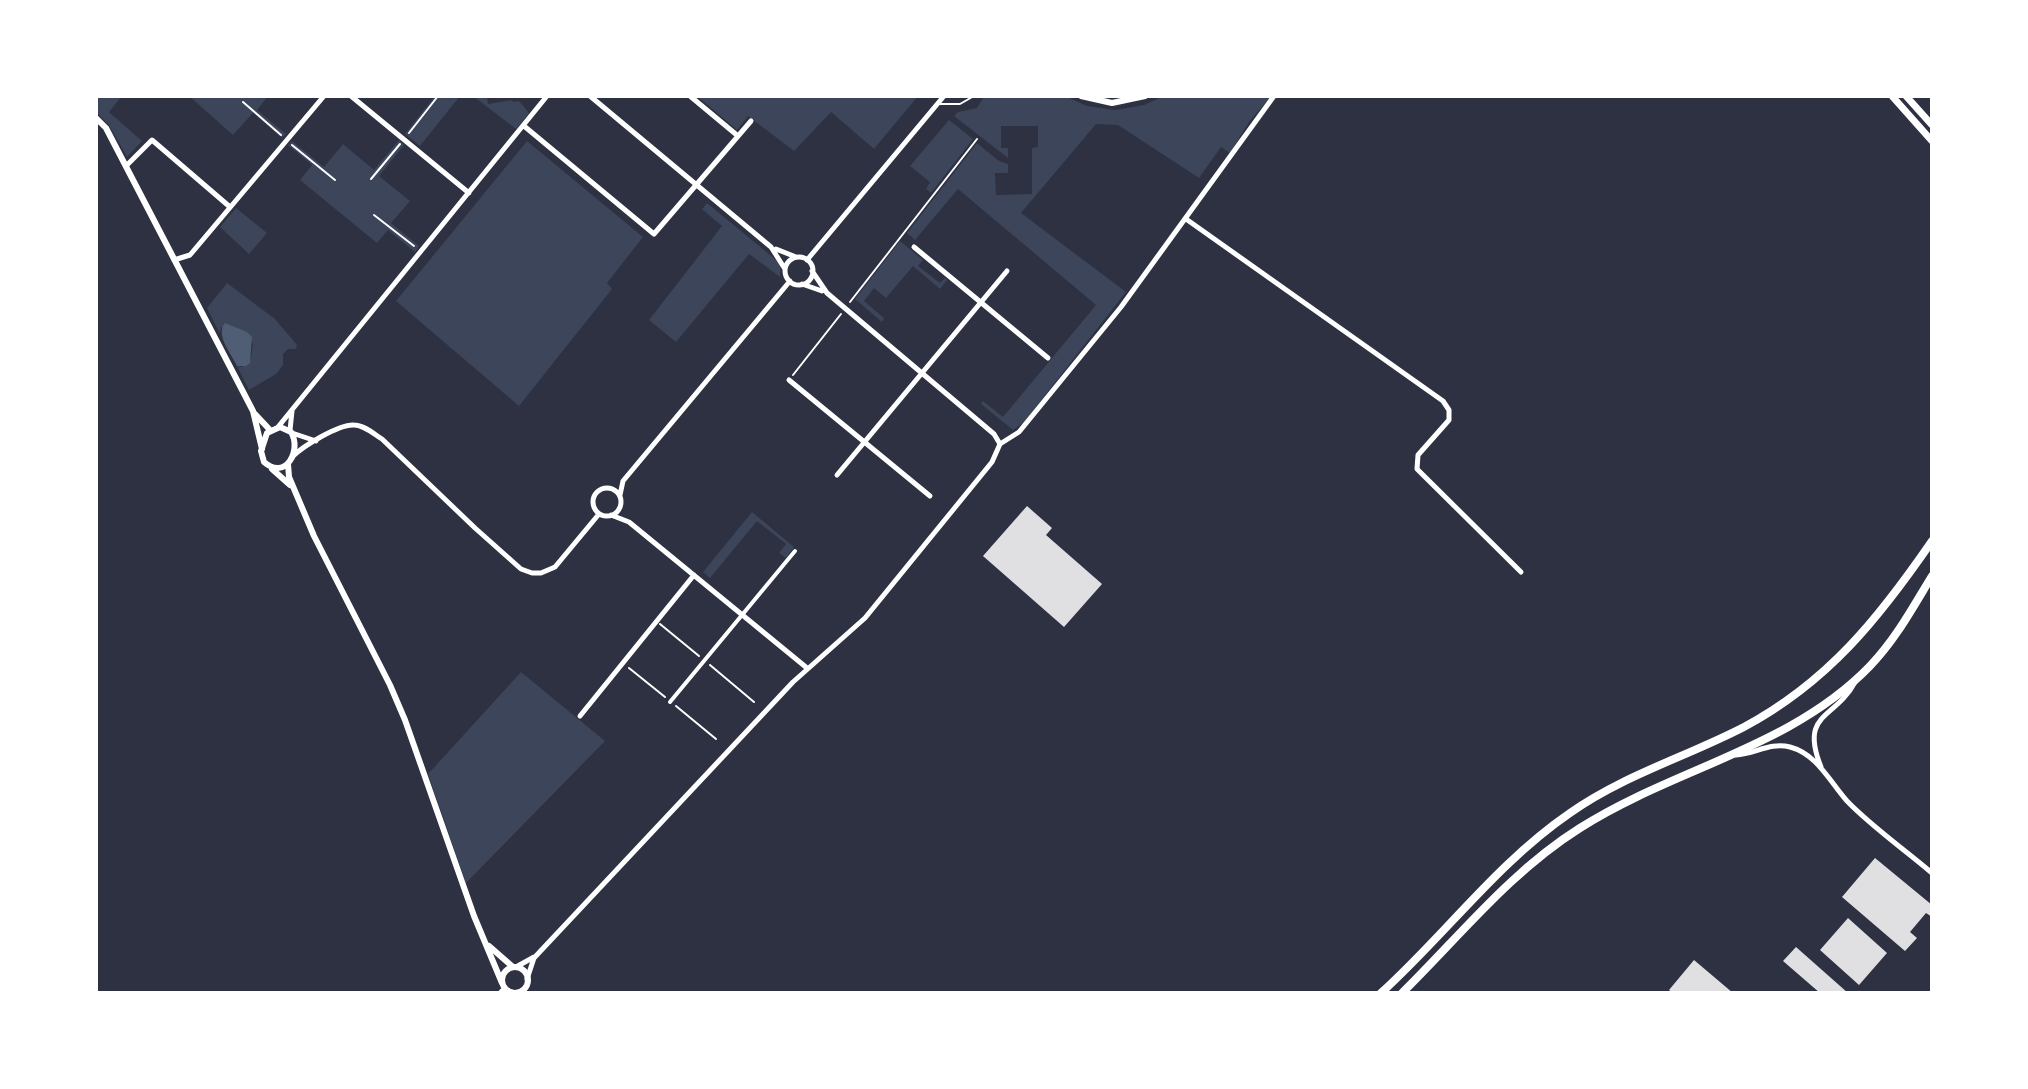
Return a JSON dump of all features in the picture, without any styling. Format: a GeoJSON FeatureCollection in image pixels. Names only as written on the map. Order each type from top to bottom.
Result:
{"type":"FeatureCollection","features":[{"type":"Feature","properties":{"kind":"highway"},"geometry":{"type":"LineString","coordinates":[[1381,993],[1505,865],[1554,824],[1625,780],[1751,723],[1813,682],[1878,617],[1932,541]]}},
{"type":"Feature","properties":{"kind":"highway"},"geometry":{"type":"LineString","coordinates":[[1402,993],[1501,890],[1565,838],[1621,805],[1807,716],[1857,678],[1894,637],[1932,576]]}},
{"type":"Feature","properties":{"kind":"main road"},"geometry":{"type":"LineString","coordinates":[[1892,96],[1932,141]]}},
{"type":"Feature","properties":{"kind":"main road"},"geometry":{"type":"LineString","coordinates":[[1906,96],[1932,125]]}},
{"type":"Feature","properties":{"kind":"street"},"geometry":{"type":"LineString","coordinates":[[174,260],[190,255],[324,96]]}},
{"type":"Feature","properties":{"kind":"street"},"geometry":{"type":"LineString","coordinates":[[351,96],[469,193]]}},
{"type":"Feature","properties":{"kind":"street"},"geometry":{"type":"LineString","coordinates":[[262,449],[265,436],[294,406],[547,96]]}},
{"type":"Feature","properties":{"kind":"street"},"geometry":{"type":"LineString","coordinates":[[589,96],[771,247],[807,260]]}},
{"type":"Feature","properties":{"kind":"street"},"geometry":{"type":"LineString","coordinates":[[690,96],[738,136]]}},
{"type":"Feature","properties":{"kind":"street"},"geometry":{"type":"LineString","coordinates":[[807,260],[944,96]]}},
{"type":"Feature","properties":{"kind":"street"},"geometry":{"type":"LineString","coordinates":[[1081,96],[1112,103],[1145,96]]}},
{"type":"Feature","properties":{"kind":"street"},"geometry":{"type":"LineString","coordinates":[[505,989],[504,973],[535,957],[807,668],[865,618],[992,462],[1000,444],[1019,432],[1121,307],[1274,96]]}},
{"type":"Feature","properties":{"kind":"street"},"geometry":{"type":"LineString","coordinates":[[96,118],[106,128],[253,411],[263,460],[294,492]]}},
{"type":"Feature","properties":{"kind":"street"},"geometry":{"type":"LineString","coordinates":[[524,126],[654,234],[751,121]]}},
{"type":"Feature","properties":{"kind":"street"},"geometry":{"type":"LineString","coordinates":[[126,166],[152,140],[230,207]]}},
{"type":"Feature","properties":{"kind":"street"},"geometry":{"type":"LineString","coordinates":[[1186,219],[1446,404],[1449,420],[1418,455],[1417,469],[1521,572]]}},
{"type":"Feature","properties":{"kind":"street"},"geometry":{"type":"LineString","coordinates":[[771,247],[790,281]]}},
{"type":"Feature","properties":{"kind":"street"},"geometry":{"type":"LineString","coordinates":[[914,247],[1048,358]]}},
{"type":"Feature","properties":{"kind":"street"},"geometry":{"type":"LineString","coordinates":[[785,269],[796,257]]}},
{"type":"Feature","properties":{"kind":"street"},"geometry":{"type":"LineString","coordinates":[[807,260],[827,293],[997,436],[1000,444]]}},
{"type":"Feature","properties":{"kind":"street"},"geometry":{"type":"LineString","coordinates":[[800,284],[809,280],[812,271]]}},
{"type":"Feature","properties":{"kind":"street"},"geometry":{"type":"LineString","coordinates":[[837,475],[1007,271]]}},
{"type":"Feature","properties":{"kind":"street"},"geometry":{"type":"LineString","coordinates":[[790,281],[827,293]]}},
{"type":"Feature","properties":{"kind":"street"},"geometry":{"type":"LineString","coordinates":[[599,514],[594,506],[594,497],[599,490],[623,481],[790,281]]}},
{"type":"Feature","properties":{"kind":"street"},"geometry":{"type":"LineString","coordinates":[[789,380],[930,496]]}},
{"type":"Feature","properties":{"kind":"street"},"geometry":{"type":"LineString","coordinates":[[294,406],[291,432],[295,444],[289,477],[294,492],[390,685],[474,916],[505,989],[516,993],[524,990],[535,957]]}},
{"type":"Feature","properties":{"kind":"street"},"geometry":{"type":"LineString","coordinates":[[253,411],[274,428],[317,441]]}},
{"type":"Feature","properties":{"kind":"street"},"geometry":{"type":"LineString","coordinates":[[268,466],[279,469],[317,441],[342,427],[356,424],[382,439],[521,569],[532,573],[555,567],[599,514]]}},
{"type":"Feature","properties":{"kind":"street"},"geometry":{"type":"LineString","coordinates":[[623,481],[621,505],[629,522]]}},
{"type":"Feature","properties":{"kind":"street"},"geometry":{"type":"LineString","coordinates":[[609,488],[620,495]]}},
{"type":"Feature","properties":{"kind":"street"},"geometry":{"type":"LineString","coordinates":[[611,515],[617,513],[621,505]]}},
{"type":"Feature","properties":{"kind":"street"},"geometry":{"type":"LineString","coordinates":[[599,514],[629,522],[807,668]]}},
{"type":"Feature","properties":{"kind":"street"},"geometry":{"type":"LineString","coordinates":[[670,702],[795,551]]}},
{"type":"Feature","properties":{"kind":"street"},"geometry":{"type":"LineString","coordinates":[[580,716],[694,575]]}},
{"type":"Feature","properties":{"kind":"street"},"geometry":{"type":"LineString","coordinates":[[1857,678],[1849,694],[1825,714],[1816,729],[1814,749],[1822,768],[1848,802],[1932,873]]}},
{"type":"Feature","properties":{"kind":"street"},"geometry":{"type":"LineString","coordinates":[[1728,756],[1745,755],[1771,746],[1785,746],[1801,752],[1822,768]]}},
{"type":"Feature","properties":{"kind":"street"},"geometry":{"type":"LineString","coordinates":[[488,945],[524,971],[527,979]]}},
{"type":"Feature","properties":{"kind":"lane"},"geometry":{"type":"LineString","coordinates":[[938,104],[960,104],[974,96]]}},
{"type":"Feature","properties":{"kind":"path"},"geometry":{"type":"LineString","coordinates":[[789,380],[977,139]]}},
{"type":"Feature","properties":{"kind":"path"},"geometry":{"type":"LineString","coordinates":[[374,215],[420,251]]}},
{"type":"Feature","properties":{"kind":"shaded area"},"geometry":{"type":"Polygon","coordinates":[[[96,96],[122,96],[109,112],[142,141],[127,157],[109,125],[98,114],[96,96]]]}},
{"type":"Feature","properties":{"kind":"shaded area"},"geometry":{"type":"Polygon","coordinates":[[[189,96],[268,96],[257,110],[286,134],[282,138],[253,113],[233,135],[189,96]]]}},
{"type":"Feature","properties":{"kind":"shaded area"},"geometry":{"type":"Polygon","coordinates":[[[435,96],[460,96],[420,146],[405,134],[435,96]]]}},
{"type":"Feature","properties":{"kind":"shaded area"},"geometry":{"type":"Polygon","coordinates":[[[473,96],[487,96],[488,104],[519,101],[529,113],[516,129],[473,96]]]}},
{"type":"Feature","properties":{"kind":"shaded area"},"geometry":{"type":"Polygon","coordinates":[[[697,96],[918,96],[874,149],[831,112],[794,151],[748,116],[737,130],[697,96]]]}},
{"type":"Feature","properties":{"kind":"shaded area"},"geometry":{"type":"Polygon","coordinates":[[[984,96],[1065,96],[1087,106],[1115,110],[1144,105],[1164,96],[1271,96],[1249,122],[1230,153],[1221,147],[1199,178],[1118,125],[1096,124],[1021,213],[1126,292],[1024,422],[1013,430],[981,404],[983,401],[1003,417],[1096,305],[958,189],[915,240],[907,233],[977,143],[999,161],[1008,164],[1008,173],[995,173],[996,195],[1032,194],[1032,148],[1038,147],[1038,126],[1001,126],[1001,148],[1008,148],[1008,158],[954,116],[958,112],[977,108],[984,96]]]}},
{"type":"Feature","properties":{"kind":"shaded area"},"geometry":{"type":"Polygon","coordinates":[[[949,120],[973,139],[931,193],[926,189],[930,182],[910,166],[949,120]]]}},
{"type":"Feature","properties":{"kind":"shaded area"},"geometry":{"type":"Polygon","coordinates":[[[399,140],[404,145],[379,176],[410,201],[391,223],[419,246],[415,252],[388,230],[377,243],[300,180],[312,165],[288,145],[292,141],[324,167],[343,144],[374,170],[399,140]]]}},
{"type":"Feature","properties":{"kind":"shaded area"},"geometry":{"type":"Polygon","coordinates":[[[527,141],[643,237],[607,283],[612,289],[519,406],[396,301],[527,141]]]}},
{"type":"Feature","properties":{"kind":"shaded area"},"geometry":{"type":"Polygon","coordinates":[[[707,203],[781,264],[780,277],[749,254],[676,342],[649,320],[722,226],[702,209],[707,203]]]}},
{"type":"Feature","properties":{"kind":"shaded area"},"geometry":{"type":"Polygon","coordinates":[[[236,208],[267,233],[249,254],[220,227],[236,208]]]}},
{"type":"Feature","properties":{"kind":"shaded area"},"geometry":{"type":"Polygon","coordinates":[[[900,241],[923,260],[918,266],[940,283],[945,278],[947,280],[940,289],[913,266],[886,298],[874,288],[864,301],[884,318],[882,322],[855,299],[900,241]]]}},
{"type":"Feature","properties":{"kind":"shaded area"},"geometry":{"type":"Polygon","coordinates":[[[227,283],[275,319],[297,345],[296,349],[288,349],[283,354],[283,365],[276,374],[249,390],[237,366],[242,367],[251,358],[253,343],[221,327],[220,334],[207,308],[227,283]]]}},
{"type":"Feature","properties":{"kind":"shaded area"},"geometry":{"type":"Polygon","coordinates":[[[225,323],[252,337],[250,363],[246,366],[237,366],[225,344],[222,328],[225,323]]]}},
{"type":"Feature","properties":{"kind":"shaded area"},"geometry":{"type":"Polygon","coordinates":[[[752,512],[794,547],[786,558],[779,553],[786,544],[757,521],[710,578],[703,572],[752,512]]]}},
{"type":"Feature","properties":{"kind":"shaded area"},"geometry":{"type":"Polygon","coordinates":[[[521,672],[605,741],[466,883],[428,774],[521,672]]]}},
{"type":"Feature","properties":{"kind":"building"},"geometry":{"type":"Polygon","coordinates":[[[1027,506],[1052,528],[1046,535],[1102,584],[1064,627],[983,556],[1027,506]]]}},
{"type":"Feature","properties":{"kind":"building"},"geometry":{"type":"Polygon","coordinates":[[[1875,858],[1932,905],[1932,917],[1926,913],[1910,932],[1917,938],[1905,951],[1842,897],[1875,858]]]}},
{"type":"Feature","properties":{"kind":"building"},"geometry":{"type":"Polygon","coordinates":[[[1848,918],[1887,953],[1859,985],[1820,950],[1848,918]]]}},
{"type":"Feature","properties":{"kind":"building"},"geometry":{"type":"Polygon","coordinates":[[[1796,947],[1848,993],[1820,993],[1783,961],[1796,947]]]}},
{"type":"Feature","properties":{"kind":"building"},"geometry":{"type":"Polygon","coordinates":[[[1694,960],[1733,993],[1673,993],[1669,990],[1694,960]]]}}]}
